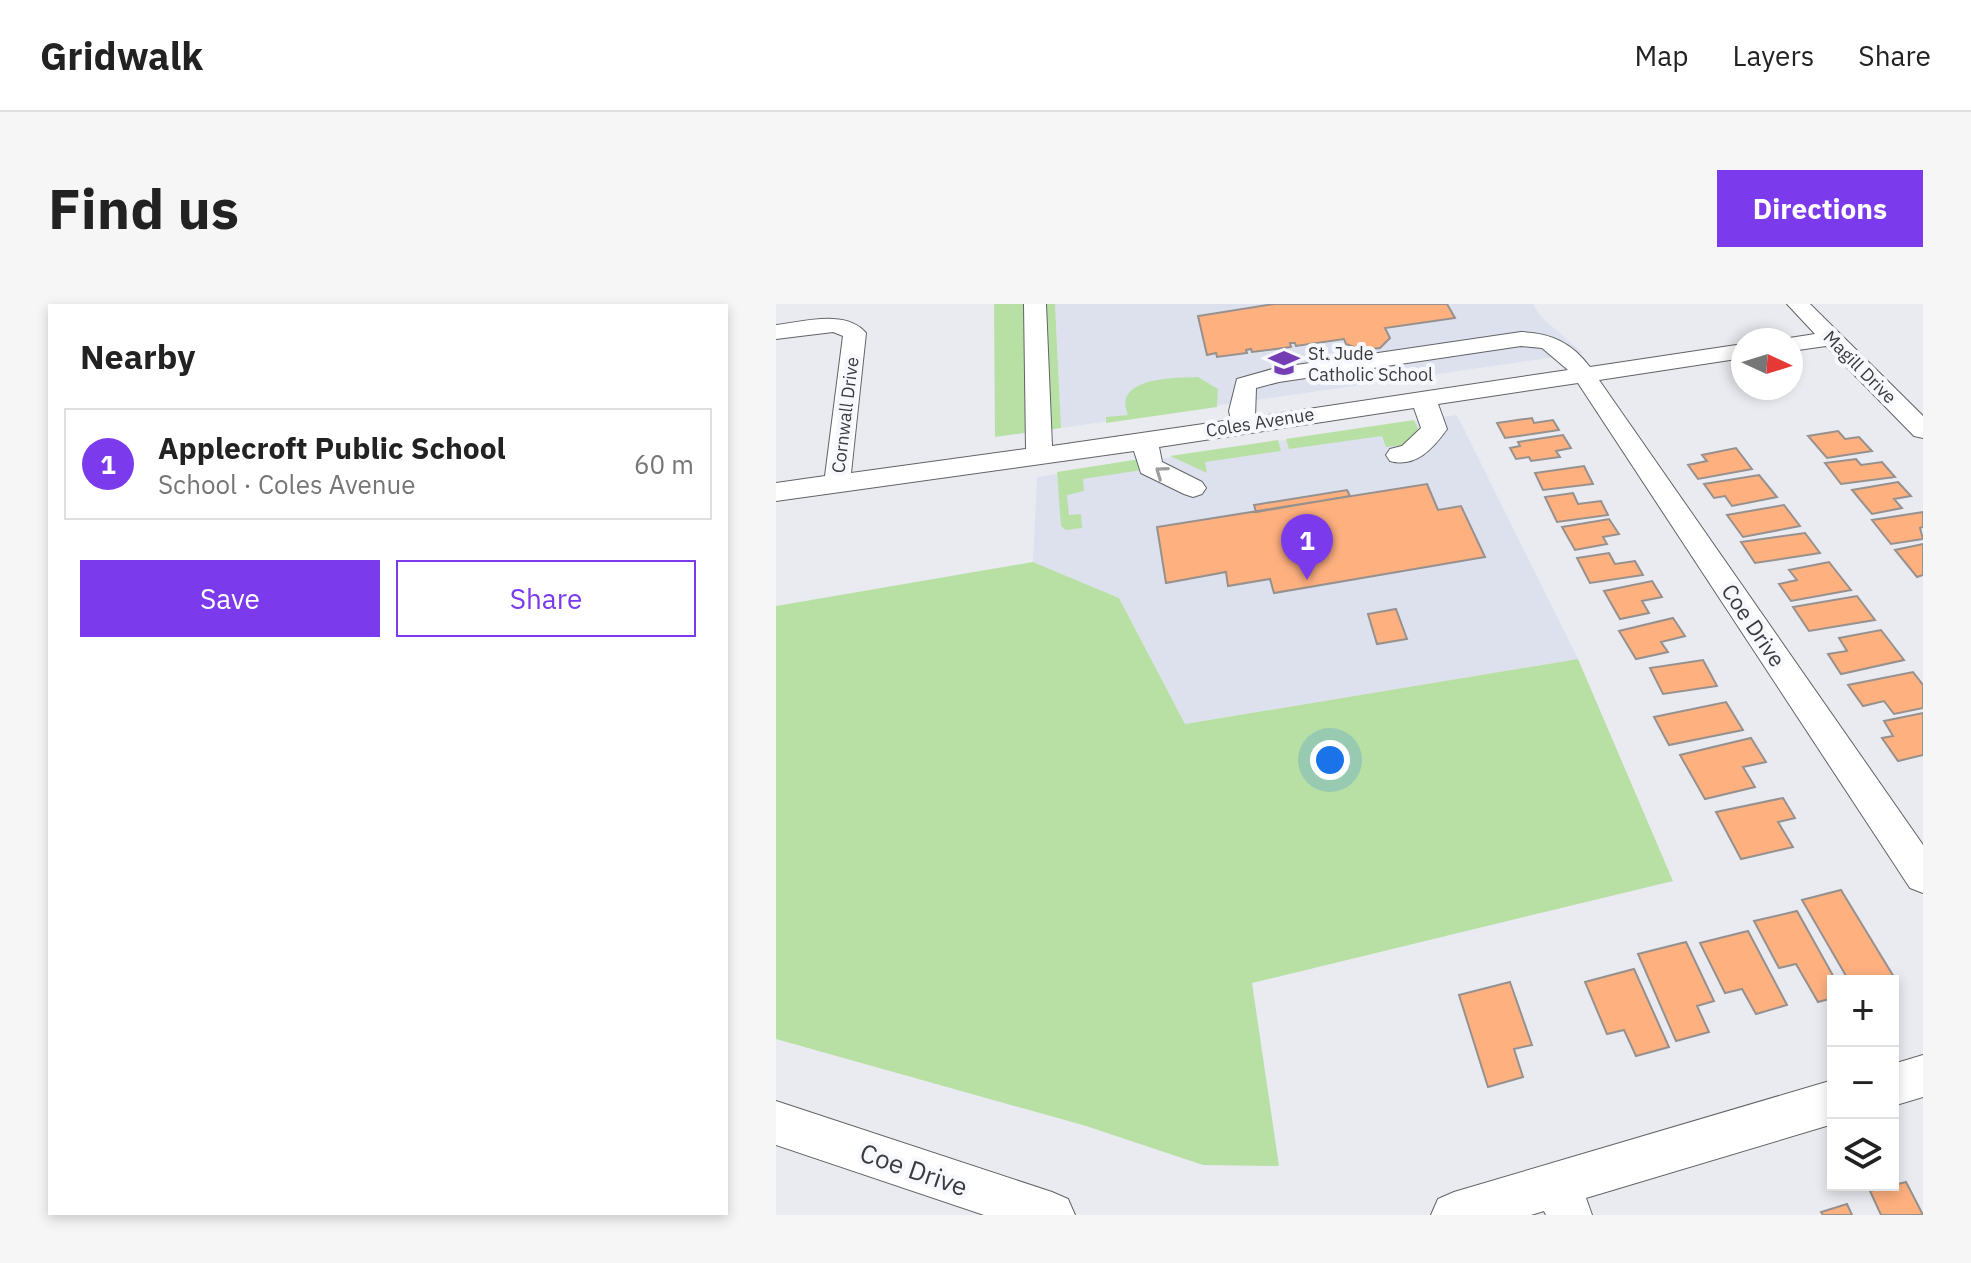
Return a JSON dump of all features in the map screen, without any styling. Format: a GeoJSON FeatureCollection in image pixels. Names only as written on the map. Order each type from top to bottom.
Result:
{"type":"FeatureCollection","features":[{"type":"Feature","properties":{"kind":"street"},"geometry":{"type":"LineString","coordinates":[[1035,304],[1039,455]]}},
{"type":"Feature","properties":{"kind":"street","name":"Magill Drive"},"geometry":{"type":"LineString","coordinates":[[1798,304],[1923,430]]}},
{"type":"Feature","properties":{"kind":"street","name":"Cornwall Drive"},"geometry":{"type":"LineString","coordinates":[[776,332],[835,325],[855,333],[837,483]]}},
{"type":"Feature","properties":{"kind":"street","name":"Coe Drive"},"geometry":{"type":"LineString","coordinates":[[1244,424],[1241,411],[1245,384],[1276,375],[1545,338],[1573,359],[1923,876]]}},
{"type":"Feature","properties":{"kind":"street"},"geometry":{"type":"LineString","coordinates":[[1803,342],[1831,338]]}},
{"type":"Feature","properties":{"kind":"street","name":"Coles Avenue"},"geometry":{"type":"LineString","coordinates":[[776,492],[1145,441],[1731,353]]}},
{"type":"Feature","properties":{"kind":"street"},"geometry":{"type":"LineString","coordinates":[[1399,455],[1410,453],[1434,429],[1423,398]]}},
{"type":"Feature","properties":{"kind":"street"},"geometry":{"type":"LineString","coordinates":[[1145,441],[1150,467],[1193,488]]}},
{"type":"Feature","properties":{"kind":"street"},"geometry":{"type":"LineString","coordinates":[[1899,1083],[1923,1076]]}},
{"type":"Feature","properties":{"kind":"street"},"geometry":{"type":"LineString","coordinates":[[1454,1215],[1563,1199],[1827,1104]]}},
{"type":"Feature","properties":{"kind":"street","name":"Coe Drive"},"geometry":{"type":"LineString","coordinates":[[776,1123],[1052,1215]]}},
{"type":"Feature","properties":{"kind":"shaded area","name":"St. Jude Catholic School"},"geometry":{"type":"Polygon","coordinates":[[[1055,304],[1533,304],[1541,317],[1583,353],[1061,428],[1055,304]]]}},
{"type":"Feature","properties":{"kind":"shaded area"},"geometry":{"type":"Polygon","coordinates":[[[1457,415],[1578,659],[1185,724],[1119,598],[1033,562],[1037,477],[1457,415]]]}},
{"type":"Feature","properties":{"kind":"green space"},"geometry":{"type":"Polygon","coordinates":[[[994,304],[1055,304],[1061,428],[995,437],[994,304]]]}},
{"type":"Feature","properties":{"kind":"green space"},"geometry":{"type":"Polygon","coordinates":[[[1198,377],[1218,389],[1217,407],[1106,423],[1106,417],[1128,415],[1125,402],[1129,393],[1137,387],[1161,379],[1198,377]]]}},
{"type":"Feature","properties":{"kind":"green space"},"geometry":{"type":"Polygon","coordinates":[[[1414,420],[1418,429],[1404,445],[1386,447],[1382,436],[1289,449],[1286,439],[1414,420]]]}},
{"type":"Feature","properties":{"kind":"green space"},"geometry":{"type":"Polygon","coordinates":[[[1278,440],[1281,451],[1205,462],[1207,473],[1170,456],[1278,440]]]}},
{"type":"Feature","properties":{"kind":"green space"},"geometry":{"type":"Polygon","coordinates":[[[1140,459],[1142,470],[1083,479],[1084,491],[1067,495],[1069,515],[1081,514],[1082,528],[1066,530],[1061,526],[1057,472],[1140,459]]]}},
{"type":"Feature","properties":{"kind":"green space"},"geometry":{"type":"Polygon","coordinates":[[[1033,562],[1119,598],[1185,724],[1578,659],[1673,881],[1252,983],[1279,1166],[1203,1165],[1086,1126],[776,1039],[776,606],[1033,562]]]}},
{"type":"Feature","properties":{"kind":"building"},"geometry":{"type":"Polygon","coordinates":[[[1274,304],[1447,304],[1455,318],[1385,328],[1390,338],[1380,348],[1362,350],[1346,344],[1344,339],[1296,346],[1290,343],[1291,347],[1252,352],[1251,349],[1246,350],[1247,353],[1217,357],[1216,353],[1207,355],[1198,316],[1274,304]]]}},
{"type":"Feature","properties":{"kind":"building"},"geometry":{"type":"Polygon","coordinates":[[[1532,418],[1534,423],[1553,420],[1559,430],[1505,438],[1497,423],[1532,418]]]}},
{"type":"Feature","properties":{"kind":"building"},"geometry":{"type":"Polygon","coordinates":[[[1838,431],[1845,439],[1859,437],[1872,451],[1827,458],[1808,436],[1838,431]]]}},
{"type":"Feature","properties":{"kind":"building"},"geometry":{"type":"Polygon","coordinates":[[[1563,435],[1571,448],[1556,451],[1560,457],[1531,461],[1529,457],[1516,459],[1510,448],[1520,446],[1518,442],[1563,435]]]}},
{"type":"Feature","properties":{"kind":"building"},"geometry":{"type":"Polygon","coordinates":[[[1736,448],[1752,469],[1698,479],[1688,465],[1707,461],[1702,455],[1736,448]]]}},
{"type":"Feature","properties":{"kind":"building"},"geometry":{"type":"Polygon","coordinates":[[[1856,459],[1861,465],[1882,462],[1895,477],[1841,484],[1825,463],[1856,459]]]}},
{"type":"Feature","properties":{"kind":"building"},"geometry":{"type":"Polygon","coordinates":[[[1584,466],[1593,484],[1543,490],[1535,473],[1584,466]]]}},
{"type":"Feature","properties":{"kind":"building"},"geometry":{"type":"Polygon","coordinates":[[[1759,475],[1777,497],[1732,506],[1725,496],[1714,498],[1704,484],[1759,475]]]}},
{"type":"Feature","properties":{"kind":"building"},"geometry":{"type":"Polygon","coordinates":[[[1898,482],[1911,496],[1894,499],[1902,508],[1872,514],[1852,490],[1898,482]]]}},
{"type":"Feature","properties":{"kind":"building"},"geometry":{"type":"Polygon","coordinates":[[[1427,484],[1438,510],[1461,506],[1485,557],[1274,593],[1270,579],[1228,586],[1226,572],[1166,583],[1157,527],[1427,484]]]}},
{"type":"Feature","properties":{"kind":"building"},"geometry":{"type":"Polygon","coordinates":[[[1347,490],[1350,496],[1256,512],[1254,505],[1347,490]]]}},
{"type":"Feature","properties":{"kind":"building"},"geometry":{"type":"Polygon","coordinates":[[[1573,493],[1578,504],[1601,501],[1608,515],[1557,522],[1545,497],[1573,493]]]}},
{"type":"Feature","properties":{"kind":"building"},"geometry":{"type":"Polygon","coordinates":[[[1784,505],[1800,526],[1743,537],[1727,515],[1784,505]]]}},
{"type":"Feature","properties":{"kind":"building"},"geometry":{"type":"Polygon","coordinates":[[[1923,512],[1923,527],[1920,528],[1923,539],[1891,544],[1872,520],[1923,512]]]}},
{"type":"Feature","properties":{"kind":"building"},"geometry":{"type":"Polygon","coordinates":[[[1609,519],[1619,534],[1603,537],[1607,544],[1575,550],[1562,527],[1609,519]]]}},
{"type":"Feature","properties":{"kind":"building"},"geometry":{"type":"Polygon","coordinates":[[[1805,533],[1820,553],[1755,563],[1741,542],[1805,533]]]}},
{"type":"Feature","properties":{"kind":"building"},"geometry":{"type":"Polygon","coordinates":[[[1923,544],[1923,575],[1917,577],[1895,550],[1923,544]]]}},
{"type":"Feature","properties":{"kind":"building"},"geometry":{"type":"Polygon","coordinates":[[[1609,553],[1615,564],[1635,561],[1643,575],[1590,583],[1577,558],[1609,553]]]}},
{"type":"Feature","properties":{"kind":"building"},"geometry":{"type":"Polygon","coordinates":[[[1829,562],[1851,590],[1791,601],[1779,584],[1797,580],[1789,570],[1829,562]]]}},
{"type":"Feature","properties":{"kind":"building"},"geometry":{"type":"Polygon","coordinates":[[[1652,581],[1662,597],[1642,601],[1649,613],[1620,619],[1604,591],[1652,581]]]}},
{"type":"Feature","properties":{"kind":"building"},"geometry":{"type":"Polygon","coordinates":[[[1857,596],[1875,620],[1809,631],[1793,607],[1857,596]]]}},
{"type":"Feature","properties":{"kind":"building"},"geometry":{"type":"Polygon","coordinates":[[[1396,609],[1407,639],[1377,644],[1368,614],[1396,609]]]}},
{"type":"Feature","properties":{"kind":"building"},"geometry":{"type":"Polygon","coordinates":[[[1673,618],[1685,636],[1661,642],[1668,652],[1636,659],[1619,631],[1673,618]]]}},
{"type":"Feature","properties":{"kind":"building"},"geometry":{"type":"Polygon","coordinates":[[[1881,630],[1904,660],[1841,674],[1828,654],[1847,651],[1839,638],[1881,630]]]}},
{"type":"Feature","properties":{"kind":"building"},"geometry":{"type":"Polygon","coordinates":[[[1703,660],[1717,686],[1663,694],[1650,668],[1703,660]]]}},
{"type":"Feature","properties":{"kind":"building"},"geometry":{"type":"Polygon","coordinates":[[[1913,672],[1923,685],[1923,708],[1894,714],[1884,701],[1863,706],[1848,685],[1913,672]]]}},
{"type":"Feature","properties":{"kind":"building"},"geometry":{"type":"Polygon","coordinates":[[[1726,702],[1743,730],[1669,745],[1654,717],[1726,702]]]}},
{"type":"Feature","properties":{"kind":"building"},"geometry":{"type":"Polygon","coordinates":[[[1923,713],[1923,755],[1898,761],[1882,738],[1893,736],[1884,721],[1923,713]]]}},
{"type":"Feature","properties":{"kind":"building"},"geometry":{"type":"Polygon","coordinates":[[[1751,738],[1766,762],[1743,767],[1755,787],[1705,799],[1680,755],[1751,738]]]}},
{"type":"Feature","properties":{"kind":"building"},"geometry":{"type":"Polygon","coordinates":[[[1783,798],[1795,818],[1778,822],[1793,847],[1741,859],[1716,812],[1783,798]]]}},
{"type":"Feature","properties":{"kind":"building"},"geometry":{"type":"Polygon","coordinates":[[[1841,890],[1893,975],[1846,975],[1802,900],[1841,890]]]}},
{"type":"Feature","properties":{"kind":"building"},"geometry":{"type":"Polygon","coordinates":[[[1797,911],[1833,975],[1827,975],[1827,1000],[1818,1002],[1796,964],[1779,968],[1754,921],[1797,911]]]}},
{"type":"Feature","properties":{"kind":"building"},"geometry":{"type":"Polygon","coordinates":[[[1748,931],[1787,1005],[1756,1014],[1742,989],[1725,993],[1700,943],[1748,931]]]}},
{"type":"Feature","properties":{"kind":"building"},"geometry":{"type":"Polygon","coordinates":[[[1686,942],[1714,1001],[1697,1006],[1709,1032],[1676,1041],[1638,954],[1686,942]]]}},
{"type":"Feature","properties":{"kind":"building"},"geometry":{"type":"Polygon","coordinates":[[[1634,969],[1669,1047],[1636,1056],[1624,1030],[1607,1034],[1585,982],[1634,969]]]}},
{"type":"Feature","properties":{"kind":"building"},"geometry":{"type":"Polygon","coordinates":[[[1510,982],[1532,1045],[1514,1049],[1523,1077],[1488,1087],[1459,995],[1510,982]]]}},
{"type":"Feature","properties":{"kind":"building"},"geometry":{"type":"Polygon","coordinates":[[[1906,1182],[1923,1215],[1881,1215],[1870,1191],[1899,1191],[1899,1184],[1906,1182]]]}},
{"type":"Feature","properties":{"kind":"building"},"geometry":{"type":"Polygon","coordinates":[[[1847,1204],[1852,1215],[1823,1215],[1821,1212],[1847,1204]]]}},
{"type":"Feature","properties":{"kind":"place","name":"St. Jude Catholic School"},"geometry":{"type":"Point","coordinates":[1284,363]}},
{"type":"Feature","properties":{"kind":"place","name":"Applecroft Public School"},"geometry":{"type":"Point","coordinates":[1307,580]}}]}
